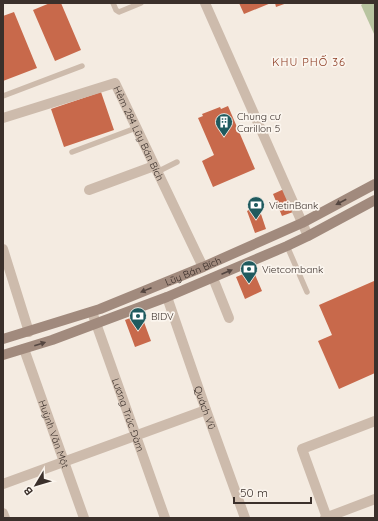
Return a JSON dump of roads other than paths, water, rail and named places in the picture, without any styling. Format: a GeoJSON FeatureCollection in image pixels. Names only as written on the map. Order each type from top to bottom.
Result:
{"type":"FeatureCollection","features":[{"type":"Feature","properties":{"kind":"main road","name":"Lũy Bán Bích"},"geometry":{"type":"LineString","coordinates":[[3,339],[92,312],[203,267],[302,223],[375,184]]}},
{"type":"Feature","properties":{"kind":"main road","name":"Lũy Bán Bích"},"geometry":{"type":"LineString","coordinates":[[3,355],[96,324],[213,278],[308,236],[375,200]]}},
{"type":"Feature","properties":{"kind":"street"},"geometry":{"type":"LineString","coordinates":[[205,3],[308,236]]}},
{"type":"Feature","properties":{"kind":"street","name":"Hẻm 284 Lũy Bán Bích"},"geometry":{"type":"LineString","coordinates":[[3,118],[115,83],[203,267]]}},
{"type":"Feature","properties":{"kind":"street"},"geometry":{"type":"LineString","coordinates":[[89,190],[156,169]]}},
{"type":"Feature","properties":{"kind":"street"},"geometry":{"type":"LineString","coordinates":[[3,249],[29,332]]}},
{"type":"Feature","properties":{"kind":"street"},"geometry":{"type":"LineString","coordinates":[[213,278],[229,318]]}},
{"type":"Feature","properties":{"kind":"street","name":"Quách Vũ"},"geometry":{"type":"LineString","coordinates":[[167,297],[245,518]]}},
{"type":"Feature","properties":{"kind":"street","name":"Lương Trúc Đàm"},"geometry":{"type":"LineString","coordinates":[[92,312],[165,518]]}},
{"type":"Feature","properties":{"kind":"street","name":"Huỳnh Văn Một"},"geometry":{"type":"LineString","coordinates":[[24,349],[84,518]]}},
{"type":"Feature","properties":{"kind":"street"},"geometry":{"type":"LineString","coordinates":[[3,484],[206,410]]}},
{"type":"Feature","properties":{"kind":"street"},"geometry":{"type":"LineString","coordinates":[[375,421],[302,449],[326,518],[375,499]]}},
{"type":"Feature","properties":{"kind":"street"},"geometry":{"type":"LineString","coordinates":[[3,513],[5,518]]}},
{"type":"Feature","properties":{"kind":"lane"},"geometry":{"type":"LineString","coordinates":[[113,3],[116,10],[119,12],[141,3]]}},
{"type":"Feature","properties":{"kind":"lane"},"geometry":{"type":"LineString","coordinates":[[3,96],[82,66]]}},
{"type":"Feature","properties":{"kind":"lane"},"geometry":{"type":"LineString","coordinates":[[72,152],[136,128]]}},
{"type":"Feature","properties":{"kind":"lane"},"geometry":{"type":"LineString","coordinates":[[156,169],[177,162]]}},
{"type":"Feature","properties":{"kind":"lane"},"geometry":{"type":"LineString","coordinates":[[287,246],[307,292]]}},
{"type":"Feature","properties":{"kind":"place","name":"Chung cư Carillon 5"},"geometry":{"type":"Point","coordinates":[224,137]}},
{"type":"Feature","properties":{"kind":"place","name":"VietinBank"},"geometry":{"type":"Point","coordinates":[256,220]}},
{"type":"Feature","properties":{"kind":"place","name":"Vietcombank"},"geometry":{"type":"Point","coordinates":[249,284]}},
{"type":"Feature","properties":{"kind":"place","name":"BIDV"},"geometry":{"type":"Point","coordinates":[138,331]}},
{"type":"Feature","properties":{"kind":"district","name":"KHU PHỐ 36"},"geometry":{"type":"Point","coordinates":[309,62]}}]}
